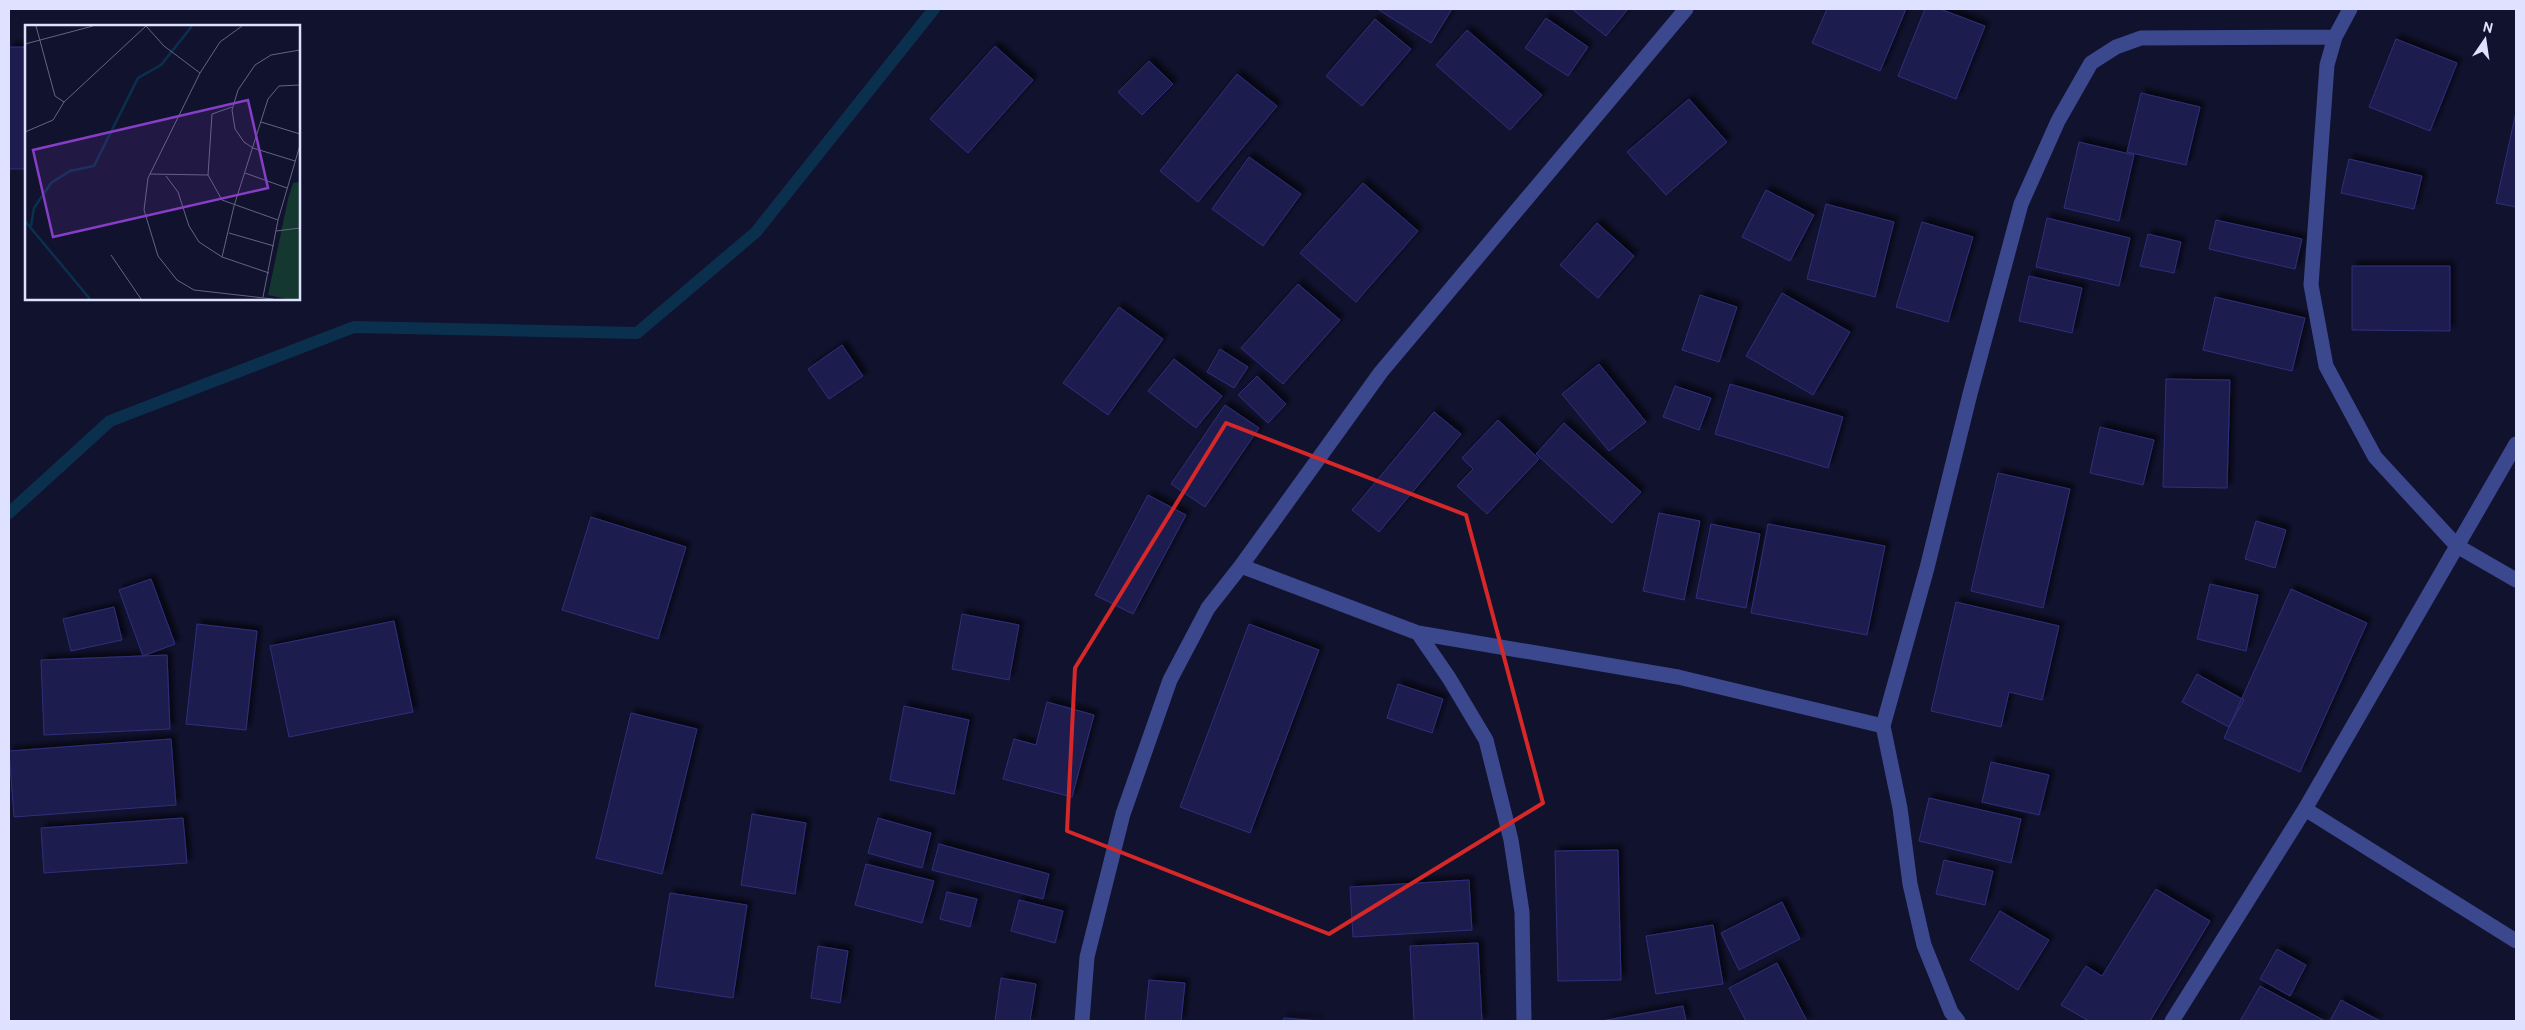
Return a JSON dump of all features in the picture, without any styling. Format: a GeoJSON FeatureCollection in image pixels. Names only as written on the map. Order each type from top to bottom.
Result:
{"type":"FeatureCollection","features":[{"type":"Feature","properties":{"kind":"street"},"geometry":{"type":"LineString","coordinates":[[1082,1021],[1087,957],[1123,814],[1170,680],[1208,608],[1241,566],[1381,372],[1686,9]]}},
{"type":"Feature","properties":{"kind":"street"},"geometry":{"type":"LineString","coordinates":[[2350,9],[2335,37],[2327,65],[2311,285],[2326,366],[2375,457],[2457,546],[2516,580]]}},
{"type":"Feature","properties":{"kind":"street"},"geometry":{"type":"LineString","coordinates":[[1958,1021],[1951,1012],[1924,945],[1910,884],[1900,808],[1883,726],[1927,568],[1970,394],[2021,204],[2058,121],[2091,63],[2116,47],[2141,38],[2335,37]]}},
{"type":"Feature","properties":{"kind":"street"},"geometry":{"type":"LineString","coordinates":[[2172,1021],[2305,809],[2516,444]]}},
{"type":"Feature","properties":{"kind":"street"},"geometry":{"type":"LineString","coordinates":[[1241,566],[1418,633],[1678,677],[1883,726]]}},
{"type":"Feature","properties":{"kind":"street"},"geometry":{"type":"LineString","coordinates":[[1418,633],[1449,678],[1486,740],[1511,840],[1522,912],[1524,1021]]}},
{"type":"Feature","properties":{"kind":"street"},"geometry":{"type":"LineString","coordinates":[[2305,809],[2516,941]]}},
{"type":"Feature","properties":{"kind":"highlighted area"},"geometry":{"type":"Polygon","coordinates":[[[1226,423],[1466,515],[1543,803],[1329,934],[1067,831],[1075,668],[1226,423]]]}},
{"type":"Feature","properties":{"kind":"building"},"geometry":{"type":"Polygon","coordinates":[[[1380,9],[1452,9],[1431,43],[1380,9]]]}},
{"type":"Feature","properties":{"kind":"building"},"geometry":{"type":"Polygon","coordinates":[[[1572,9],[1628,9],[1606,36],[1572,9]]]}},
{"type":"Feature","properties":{"kind":"building"},"geometry":{"type":"Polygon","coordinates":[[[1827,9],[1906,9],[1880,71],[1812,43],[1827,9]]]}},
{"type":"Feature","properties":{"kind":"building"},"geometry":{"type":"Polygon","coordinates":[[[1925,9],[1940,9],[1985,26],[1956,99],[1898,76],[1925,9]]]}},
{"type":"Feature","properties":{"kind":"building"},"geometry":{"type":"Polygon","coordinates":[[[1546,18],[1588,47],[1568,76],[1525,48],[1546,18]]]}},
{"type":"Feature","properties":{"kind":"building"},"geometry":{"type":"Polygon","coordinates":[[[1375,19],[1411,49],[1362,106],[1326,76],[1375,19]]]}},
{"type":"Feature","properties":{"kind":"building"},"geometry":{"type":"Polygon","coordinates":[[[1467,30],[1542,95],[1510,130],[1436,65],[1467,30]]]}},
{"type":"Feature","properties":{"kind":"building"},"geometry":{"type":"Polygon","coordinates":[[[2396,39],[2457,63],[2430,131],[2369,107],[2396,39]]]}},
{"type":"Feature","properties":{"kind":"building"},"geometry":{"type":"Polygon","coordinates":[[[995,46],[1033,80],[968,153],[930,119],[995,46]]]}},
{"type":"Feature","properties":{"kind":"building"},"geometry":{"type":"Polygon","coordinates":[[[9,47],[25,47],[25,169],[9,169],[9,47]]]}},
{"type":"Feature","properties":{"kind":"building"},"geometry":{"type":"Polygon","coordinates":[[[1149,61],[1173,84],[1142,115],[1118,92],[1149,61]]]}},
{"type":"Feature","properties":{"kind":"building"},"geometry":{"type":"Polygon","coordinates":[[[1237,74],[1277,106],[1198,202],[1160,171],[1237,74]]]}},
{"type":"Feature","properties":{"kind":"building"},"geometry":{"type":"Polygon","coordinates":[[[2141,93],[2200,107],[2186,165],[2127,152],[2141,93]]]}},
{"type":"Feature","properties":{"kind":"building"},"geometry":{"type":"Polygon","coordinates":[[[1689,99],[1727,142],[1666,195],[1627,152],[1689,99]]]}},
{"type":"Feature","properties":{"kind":"building"},"geometry":{"type":"Polygon","coordinates":[[[2516,112],[2516,207],[2496,203],[2516,112]]]}},
{"type":"Feature","properties":{"kind":"building"},"geometry":{"type":"Polygon","coordinates":[[[2079,142],[2134,155],[2119,221],[2064,208],[2079,142]]]}},
{"type":"Feature","properties":{"kind":"building"},"geometry":{"type":"Polygon","coordinates":[[[1249,157],[1301,194],[1263,246],[1212,209],[1249,157]]]}},
{"type":"Feature","properties":{"kind":"building"},"geometry":{"type":"Polygon","coordinates":[[[2349,159],[2422,176],[2414,209],[2341,193],[2349,159]]]}},
{"type":"Feature","properties":{"kind":"building"},"geometry":{"type":"Polygon","coordinates":[[[1363,183],[1418,231],[1356,302],[1300,253],[1363,183]]]}},
{"type":"Feature","properties":{"kind":"building"},"geometry":{"type":"Polygon","coordinates":[[[1766,190],[1814,215],[1790,261],[1742,237],[1766,190]]]}},
{"type":"Feature","properties":{"kind":"building"},"geometry":{"type":"Polygon","coordinates":[[[1826,204],[1894,222],[1875,297],[1807,279],[1826,204]]]}},
{"type":"Feature","properties":{"kind":"building"},"geometry":{"type":"Polygon","coordinates":[[[2047,218],[2130,238],[2119,286],[2036,267],[2047,218]]]}},
{"type":"Feature","properties":{"kind":"building"},"geometry":{"type":"Polygon","coordinates":[[[2216,220],[2302,239],[2295,269],[2209,249],[2216,220]]]}},
{"type":"Feature","properties":{"kind":"building"},"geometry":{"type":"Polygon","coordinates":[[[1922,222],[1973,237],[1948,322],[1896,307],[1922,222]]]}},
{"type":"Feature","properties":{"kind":"building"},"geometry":{"type":"Polygon","coordinates":[[[1597,223],[1634,256],[1598,298],[1560,265],[1597,223]]]}},
{"type":"Feature","properties":{"kind":"building"},"geometry":{"type":"Polygon","coordinates":[[[2148,234],[2181,242],[2174,273],[2140,266],[2148,234]]]}},
{"type":"Feature","properties":{"kind":"building"},"geometry":{"type":"Polygon","coordinates":[[[2352,266],[2450,266],[2450,331],[2352,330],[2352,266]]]}},
{"type":"Feature","properties":{"kind":"building"},"geometry":{"type":"Polygon","coordinates":[[[2029,276],[2082,288],[2072,333],[2019,321],[2029,276]]]}},
{"type":"Feature","properties":{"kind":"building"},"geometry":{"type":"Polygon","coordinates":[[[1298,284],[1340,320],[1283,384],[1241,348],[1298,284]]]}},
{"type":"Feature","properties":{"kind":"building"},"geometry":{"type":"Polygon","coordinates":[[[1782,293],[1850,332],[1813,395],[1746,356],[1782,293]]]}},
{"type":"Feature","properties":{"kind":"building"},"geometry":{"type":"Polygon","coordinates":[[[1700,295],[1737,307],[1719,362],[1682,350],[1700,295]]]}},
{"type":"Feature","properties":{"kind":"building"},"geometry":{"type":"Polygon","coordinates":[[[2215,297],[2305,318],[2292,371],[2203,350],[2215,297]]]}},
{"type":"Feature","properties":{"kind":"building"},"geometry":{"type":"Polygon","coordinates":[[[1119,307],[1163,339],[1108,415],[1063,383],[1119,307]]]}},
{"type":"Feature","properties":{"kind":"building"},"geometry":{"type":"Polygon","coordinates":[[[842,345],[863,376],[829,399],[808,369],[842,345]]]}},
{"type":"Feature","properties":{"kind":"building"},"geometry":{"type":"Polygon","coordinates":[[[1220,349],[1248,367],[1234,388],[1207,372],[1220,349]]]}},
{"type":"Feature","properties":{"kind":"building"},"geometry":{"type":"Polygon","coordinates":[[[1174,359],[1222,396],[1196,428],[1148,391],[1174,359]]]}},
{"type":"Feature","properties":{"kind":"building"},"geometry":{"type":"Polygon","coordinates":[[[1599,364],[1646,422],[1609,451],[1562,394],[1599,364]]]}},
{"type":"Feature","properties":{"kind":"building"},"geometry":{"type":"Polygon","coordinates":[[[1257,376],[1286,404],[1268,423],[1238,395],[1257,376]]]}},
{"type":"Feature","properties":{"kind":"building"},"geometry":{"type":"Polygon","coordinates":[[[2166,379],[2230,380],[2227,488],[2163,487],[2166,379]]]}},
{"type":"Feature","properties":{"kind":"building"},"geometry":{"type":"Polygon","coordinates":[[[1730,384],[1843,417],[1828,468],[1715,434],[1730,384]]]}},
{"type":"Feature","properties":{"kind":"building"},"geometry":{"type":"Polygon","coordinates":[[[1675,386],[1711,398],[1699,430],[1663,417],[1675,386]]]}},
{"type":"Feature","properties":{"kind":"building"},"geometry":{"type":"Polygon","coordinates":[[[1225,405],[1259,428],[1205,507],[1171,484],[1225,405]]]}},
{"type":"Feature","properties":{"kind":"building"},"geometry":{"type":"Polygon","coordinates":[[[1434,412],[1461,434],[1379,532],[1352,510],[1434,412]]]}},
{"type":"Feature","properties":{"kind":"building"},"geometry":{"type":"Polygon","coordinates":[[[1498,420],[1539,459],[1487,514],[1457,486],[1473,469],[1462,458],[1498,420]]]}},
{"type":"Feature","properties":{"kind":"building"},"geometry":{"type":"Polygon","coordinates":[[[1564,423],[1641,492],[1612,523],[1536,454],[1564,423]]]}},
{"type":"Feature","properties":{"kind":"building"},"geometry":{"type":"Polygon","coordinates":[[[2100,427],[2154,440],[2143,485],[2090,473],[2100,427]]]}},
{"type":"Feature","properties":{"kind":"building"},"geometry":{"type":"Polygon","coordinates":[[[1998,473],[2070,489],[2043,608],[1971,591],[1998,473]]]}},
{"type":"Feature","properties":{"kind":"building"},"geometry":{"type":"Polygon","coordinates":[[[1148,495],[1186,515],[1133,614],[1095,595],[1148,495]]]}},
{"type":"Feature","properties":{"kind":"building"},"geometry":{"type":"Polygon","coordinates":[[[1659,513],[1700,521],[1684,600],[1643,591],[1659,513]]]}},
{"type":"Feature","properties":{"kind":"building"},"geometry":{"type":"Polygon","coordinates":[[[591,517],[686,547],[658,639],[562,610],[591,517]]]}},
{"type":"Feature","properties":{"kind":"building"},"geometry":{"type":"Polygon","coordinates":[[[2256,521],[2286,530],[2275,568],[2245,559],[2256,521]]]}},
{"type":"Feature","properties":{"kind":"building"},"geometry":{"type":"Polygon","coordinates":[[[1711,524],[1760,534],[1746,608],[1696,598],[1711,524]]]}},
{"type":"Feature","properties":{"kind":"building"},"geometry":{"type":"Polygon","coordinates":[[[1768,524],[1885,546],[1867,635],[1751,613],[1768,524]]]}},
{"type":"Feature","properties":{"kind":"building"},"geometry":{"type":"Polygon","coordinates":[[[151,579],[175,644],[143,656],[119,590],[151,579]]]}},
{"type":"Feature","properties":{"kind":"building"},"geometry":{"type":"Polygon","coordinates":[[[2210,584],[2258,595],[2246,651],[2197,639],[2210,584]]]}},
{"type":"Feature","properties":{"kind":"building"},"geometry":{"type":"Polygon","coordinates":[[[2291,589],[2367,623],[2300,772],[2224,738],[2291,589]]]}},
{"type":"Feature","properties":{"kind":"building"},"geometry":{"type":"Polygon","coordinates":[[[1956,602],[2059,626],[2042,700],[2009,692],[2001,727],[1931,711],[1956,602]]]}},
{"type":"Feature","properties":{"kind":"building"},"geometry":{"type":"Polygon","coordinates":[[[114,607],[122,640],[71,651],[63,619],[114,607]]]}},
{"type":"Feature","properties":{"kind":"building"},"geometry":{"type":"Polygon","coordinates":[[[962,614],[1019,625],[1009,680],[952,669],[962,614]]]}},
{"type":"Feature","properties":{"kind":"building"},"geometry":{"type":"Polygon","coordinates":[[[394,621],[413,712],[289,737],[270,646],[394,621]]]}},
{"type":"Feature","properties":{"kind":"building"},"geometry":{"type":"Polygon","coordinates":[[[197,624],[257,631],[246,730],[186,724],[197,624]]]}},
{"type":"Feature","properties":{"kind":"building"},"geometry":{"type":"Polygon","coordinates":[[[1249,624],[1319,650],[1250,833],[1180,807],[1249,624]]]}},
{"type":"Feature","properties":{"kind":"building"},"geometry":{"type":"Polygon","coordinates":[[[167,655],[170,729],[44,735],[41,660],[167,655]]]}},
{"type":"Feature","properties":{"kind":"building"},"geometry":{"type":"Polygon","coordinates":[[[2197,674],[2244,700],[2229,727],[2182,702],[2197,674]]]}},
{"type":"Feature","properties":{"kind":"building"},"geometry":{"type":"Polygon","coordinates":[[[1398,684],[1443,699],[1432,733],[1387,718],[1398,684]]]}},
{"type":"Feature","properties":{"kind":"building"},"geometry":{"type":"Polygon","coordinates":[[[1047,702],[1094,715],[1072,797],[1003,779],[1014,739],[1036,745],[1047,702]]]}},
{"type":"Feature","properties":{"kind":"building"},"geometry":{"type":"Polygon","coordinates":[[[904,706],[969,720],[954,794],[890,780],[904,706]]]}},
{"type":"Feature","properties":{"kind":"building"},"geometry":{"type":"Polygon","coordinates":[[[631,713],[697,729],[662,874],[596,858],[631,713]]]}},
{"type":"Feature","properties":{"kind":"building"},"geometry":{"type":"Polygon","coordinates":[[[171,739],[176,805],[14,817],[9,751],[171,739]]]}},
{"type":"Feature","properties":{"kind":"building"},"geometry":{"type":"Polygon","coordinates":[[[1991,762],[2049,775],[2039,815],[1982,802],[1991,762]]]}},
{"type":"Feature","properties":{"kind":"building"},"geometry":{"type":"Polygon","coordinates":[[[1929,798],[2021,819],[2011,863],[1919,841],[1929,798]]]}},
{"type":"Feature","properties":{"kind":"building"},"geometry":{"type":"Polygon","coordinates":[[[752,814],[806,823],[795,894],[741,885],[752,814]]]}},
{"type":"Feature","properties":{"kind":"building"},"geometry":{"type":"Polygon","coordinates":[[[183,818],[187,863],[44,873],[41,828],[183,818]]]}},
{"type":"Feature","properties":{"kind":"building"},"geometry":{"type":"Polygon","coordinates":[[[878,818],[931,833],[922,868],[868,853],[878,818]]]}},
{"type":"Feature","properties":{"kind":"building"},"geometry":{"type":"Polygon","coordinates":[[[939,844],[1049,874],[1043,899],[932,870],[939,844]]]}},
{"type":"Feature","properties":{"kind":"building"},"geometry":{"type":"Polygon","coordinates":[[[1618,850],[1621,980],[1558,981],[1555,851],[1618,850]]]}},
{"type":"Feature","properties":{"kind":"building"},"geometry":{"type":"Polygon","coordinates":[[[1944,860],[1993,871],[1985,905],[1936,894],[1944,860]]]}},
{"type":"Feature","properties":{"kind":"building"},"geometry":{"type":"Polygon","coordinates":[[[866,864],[934,881],[922,923],[855,905],[866,864]]]}},
{"type":"Feature","properties":{"kind":"building"},"geometry":{"type":"Polygon","coordinates":[[[1469,880],[1472,930],[1353,937],[1350,887],[1469,880]]]}},
{"type":"Feature","properties":{"kind":"building"},"geometry":{"type":"Polygon","coordinates":[[[2156,889],[2210,921],[2150,1021],[2089,1021],[2061,1005],[2086,966],[2102,976],[2156,889]]]}},
{"type":"Feature","properties":{"kind":"building"},"geometry":{"type":"Polygon","coordinates":[[[947,892],[977,899],[970,927],[940,919],[947,892]]]}},
{"type":"Feature","properties":{"kind":"building"},"geometry":{"type":"Polygon","coordinates":[[[670,893],[747,905],[733,998],[655,986],[670,893]]]}},
{"type":"Feature","properties":{"kind":"building"},"geometry":{"type":"Polygon","coordinates":[[[1019,900],[1063,911],[1055,943],[1011,931],[1019,900]]]}},
{"type":"Feature","properties":{"kind":"building"},"geometry":{"type":"Polygon","coordinates":[[[1782,902],[1800,939],[1739,970],[1721,933],[1782,902]]]}},
{"type":"Feature","properties":{"kind":"building"},"geometry":{"type":"Polygon","coordinates":[[[2000,911],[2049,940],[2018,990],[1970,960],[2000,911]]]}},
{"type":"Feature","properties":{"kind":"building"},"geometry":{"type":"Polygon","coordinates":[[[1713,925],[1723,984],[1656,994],[1646,936],[1713,925]]]}},
{"type":"Feature","properties":{"kind":"building"},"geometry":{"type":"Polygon","coordinates":[[[1478,943],[1482,1021],[1414,1021],[1410,946],[1478,943]]]}},
{"type":"Feature","properties":{"kind":"building"},"geometry":{"type":"Polygon","coordinates":[[[818,946],[848,951],[840,1003],[811,998],[818,946]]]}},
{"type":"Feature","properties":{"kind":"building"},"geometry":{"type":"Polygon","coordinates":[[[2277,949],[2306,965],[2290,996],[2260,979],[2277,949]]]}},
{"type":"Feature","properties":{"kind":"building"},"geometry":{"type":"Polygon","coordinates":[[[1777,963],[1807,1021],[1746,1021],[1729,988],[1777,963]]]}},
{"type":"Feature","properties":{"kind":"building"},"geometry":{"type":"Polygon","coordinates":[[[1001,978],[1036,984],[1030,1021],[995,1021],[1001,978]]]}},
{"type":"Feature","properties":{"kind":"building"},"geometry":{"type":"Polygon","coordinates":[[[1149,980],[1185,983],[1181,1021],[1145,1021],[1149,980]]]}},
{"type":"Feature","properties":{"kind":"building"},"geometry":{"type":"Polygon","coordinates":[[[2260,986],[2325,1021],[2240,1021],[2260,986]]]}},
{"type":"Feature","properties":{"kind":"building"},"geometry":{"type":"Polygon","coordinates":[[[2341,1000],[2380,1021],[2330,1021],[2341,1000]]]}},
{"type":"Feature","properties":{"kind":"building"},"geometry":{"type":"Polygon","coordinates":[[[1683,1006],[1686,1021],[1602,1021],[1683,1006]]]}},
{"type":"Feature","properties":{"kind":"building"},"geometry":{"type":"Polygon","coordinates":[[[1284,1018],[1320,1021],[1283,1021],[1284,1018]]]}},
{"type":"Feature","properties":{"kind":"waterway"},"geometry":{"type":"LineString","coordinates":[[9,513],[110,421],[354,327],[637,333],[756,232],[934,9]]}}]}
